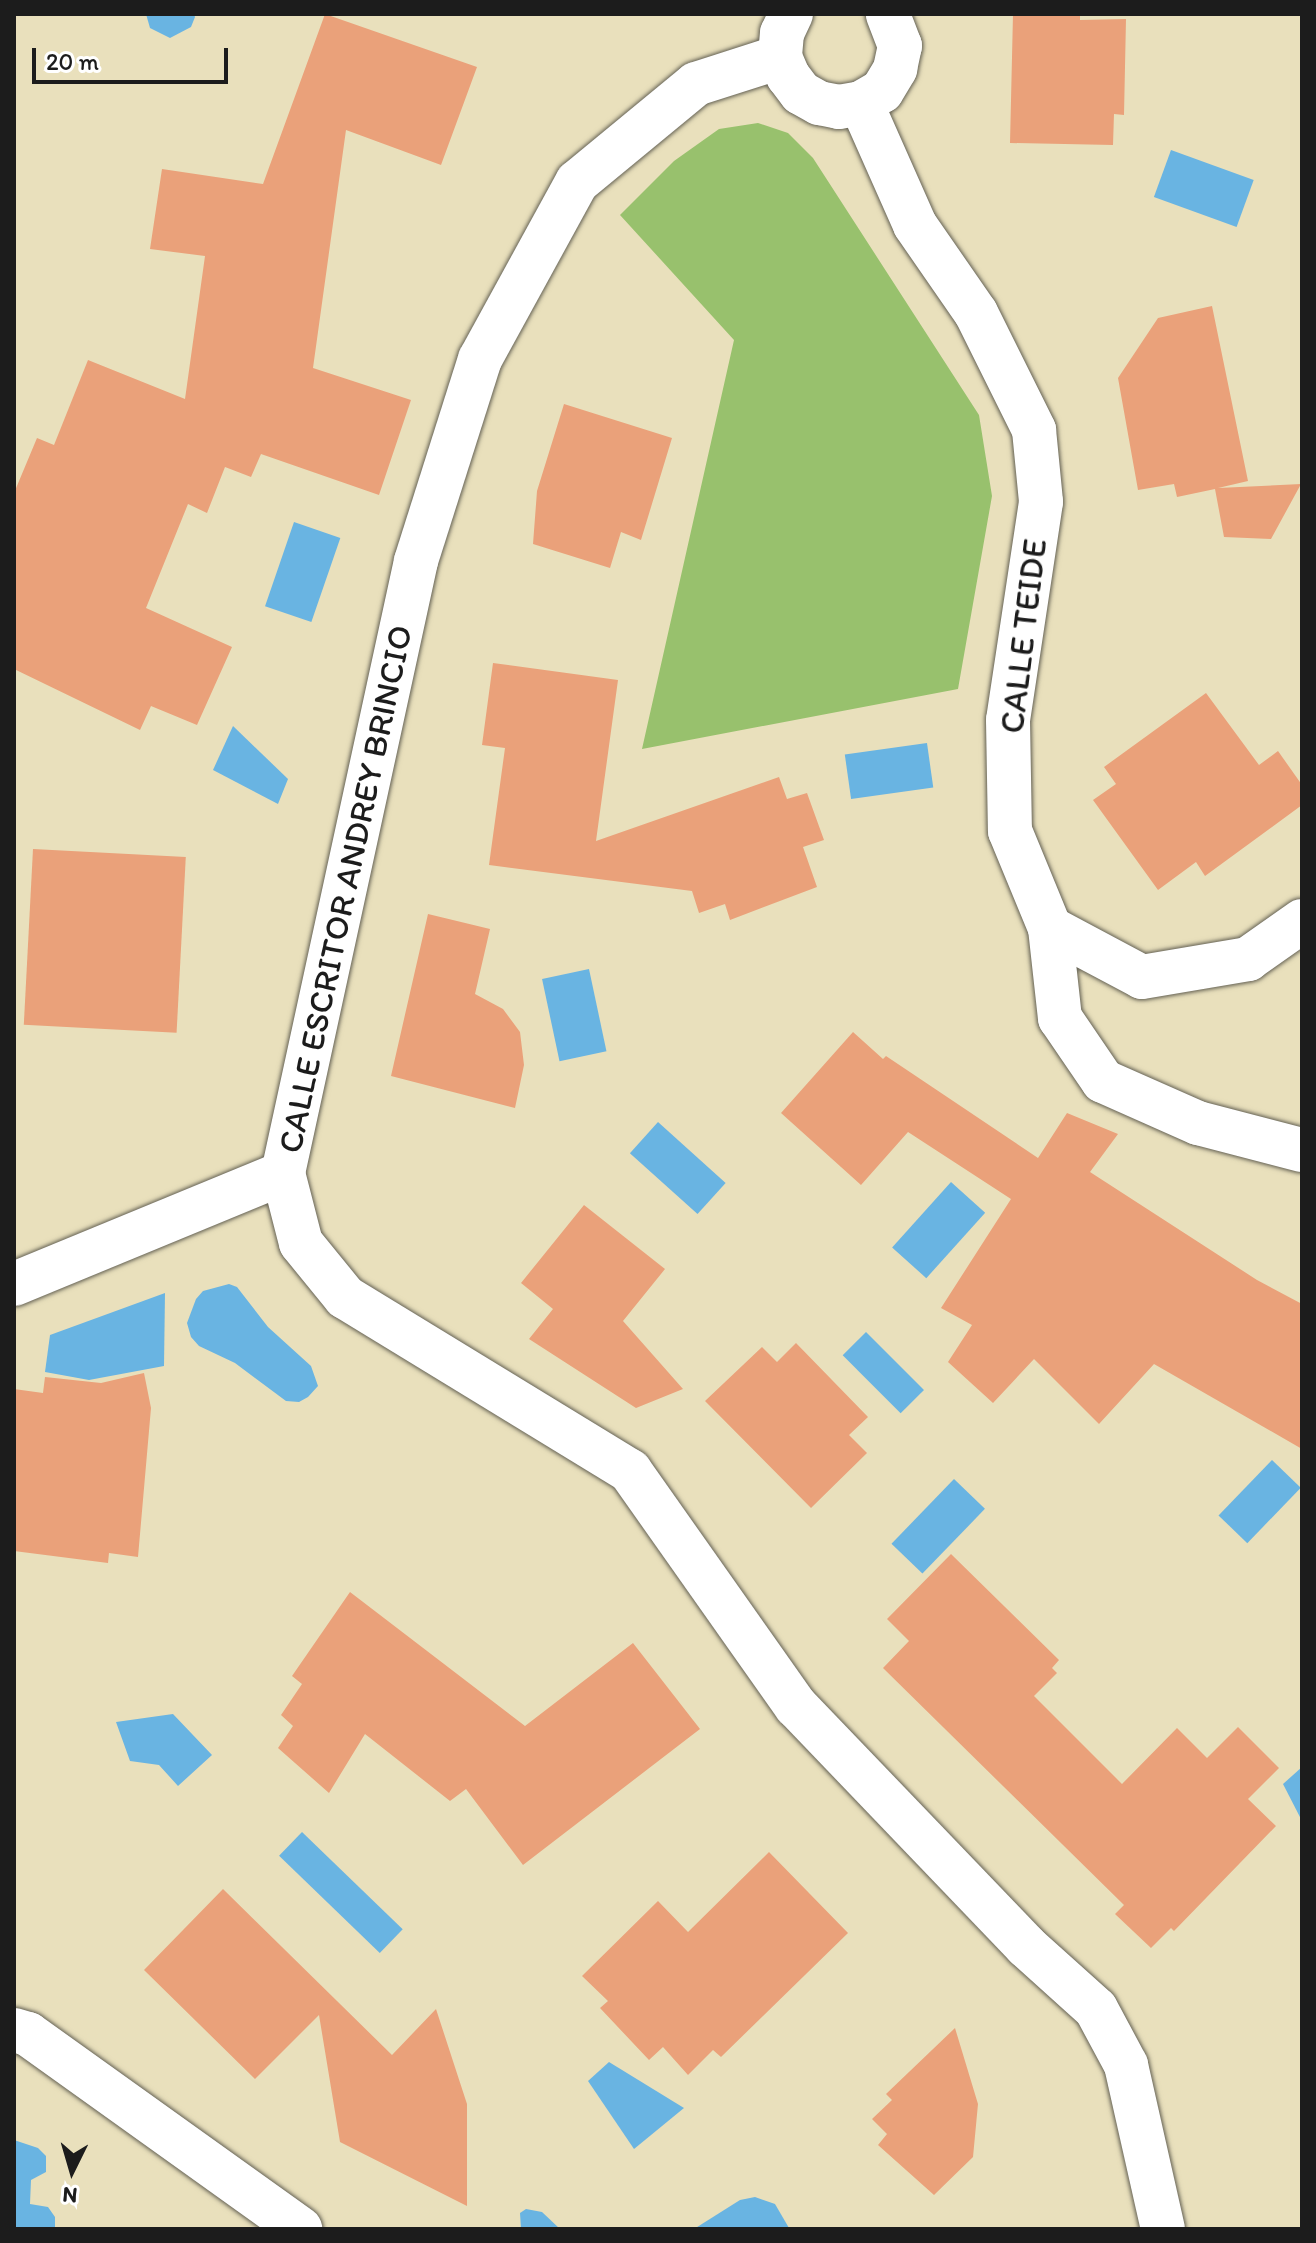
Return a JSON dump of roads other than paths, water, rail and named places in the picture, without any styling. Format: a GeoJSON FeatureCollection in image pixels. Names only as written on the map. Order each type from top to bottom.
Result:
{"type":"FeatureCollection","features":[{"type":"Feature","properties":{"kind":"street"},"geometry":{"type":"LineString","coordinates":[[791,14],[782,33],[780,57],[788,76],[810,98],[839,107],[861,103],[882,91],[895,69],[900,46],[888,14]]}},
{"type":"Feature","properties":{"kind":"street","name":"CALLE ESCRITOR ANDREY BRINCIO"},"geometry":{"type":"LineString","coordinates":[[780,57],[696,84],[577,182],[480,359],[416,561],[283,1173],[301,1243],[345,1297],[630,1471],[796,1706],[1026,1946],[1096,2009],[1126,2065],[1163,2229]]}},
{"type":"Feature","properties":{"kind":"street","name":"CALLE TEIDE"},"geometry":{"type":"LineString","coordinates":[[861,103],[915,225],[976,313],[1034,430],[1041,502],[1008,720],[1010,831],[1050,928],[1060,1018],[1103,1081],[1198,1123],[1302,1150]]}},
{"type":"Feature","properties":{"kind":"street"},"geometry":{"type":"LineString","coordinates":[[1050,928],[1142,977],[1248,959],[1302,921]]}},
{"type":"Feature","properties":{"kind":"street"},"geometry":{"type":"LineString","coordinates":[[14,1284],[283,1173]]}},
{"type":"Feature","properties":{"kind":"street"},"geometry":{"type":"LineString","coordinates":[[14,2030],[28,2034],[300,2229]]}},
{"type":"Feature","properties":{"kind":"water"},"geometry":{"type":"Polygon","coordinates":[[[146,14],[194,14],[195,17],[191,27],[170,38],[150,28],[146,14]]]}},
{"type":"Feature","properties":{"kind":"water"},"geometry":{"type":"Polygon","coordinates":[[[1171,150],[1254,180],[1237,227],[1154,197],[1171,150]]]}},
{"type":"Feature","properties":{"kind":"water"},"geometry":{"type":"Polygon","coordinates":[[[294,522],[340,538],[311,622],[265,606],[294,522]]]}},
{"type":"Feature","properties":{"kind":"water"},"geometry":{"type":"Polygon","coordinates":[[[233,726],[288,779],[278,804],[213,770],[233,726]]]}},
{"type":"Feature","properties":{"kind":"water"},"geometry":{"type":"Polygon","coordinates":[[[927,743],[933,788],[851,799],[845,755],[927,743]]]}},
{"type":"Feature","properties":{"kind":"water"},"geometry":{"type":"Polygon","coordinates":[[[589,969],[606,1051],[560,1061],[542,979],[589,969]]]}},
{"type":"Feature","properties":{"kind":"water"},"geometry":{"type":"Polygon","coordinates":[[[658,1122],[726,1183],[698,1214],[630,1153],[658,1122]]]}},
{"type":"Feature","properties":{"kind":"water"},"geometry":{"type":"Polygon","coordinates":[[[951,1182],[985,1213],[926,1278],[892,1247],[951,1182]]]}},
{"type":"Feature","properties":{"kind":"water"},"geometry":{"type":"Polygon","coordinates":[[[229,1284],[237,1287],[268,1327],[311,1366],[318,1386],[308,1397],[299,1402],[286,1401],[235,1363],[199,1346],[191,1337],[187,1323],[196,1299],[203,1291],[229,1284]]]}},
{"type":"Feature","properties":{"kind":"water"},"geometry":{"type":"Polygon","coordinates":[[[165,1293],[164,1366],[89,1380],[45,1372],[50,1335],[165,1293]]]}},
{"type":"Feature","properties":{"kind":"water"},"geometry":{"type":"Polygon","coordinates":[[[866,1332],[924,1390],[901,1413],[843,1355],[866,1332]]]}},
{"type":"Feature","properties":{"kind":"water"},"geometry":{"type":"Polygon","coordinates":[[[1272,1460],[1301,1488],[1247,1543],[1219,1515],[1272,1460]]]}},
{"type":"Feature","properties":{"kind":"water"},"geometry":{"type":"Polygon","coordinates":[[[954,1479],[985,1509],[922,1574],[891,1544],[954,1479]]]}},
{"type":"Feature","properties":{"kind":"water"},"geometry":{"type":"Polygon","coordinates":[[[173,1714],[212,1755],[178,1786],[159,1765],[130,1761],[116,1722],[173,1714]]]}},
{"type":"Feature","properties":{"kind":"water"},"geometry":{"type":"Polygon","coordinates":[[[1302,1767],[1302,1821],[1283,1784],[1302,1767]]]}},
{"type":"Feature","properties":{"kind":"water"},"geometry":{"type":"Polygon","coordinates":[[[302,1832],[403,1929],[380,1953],[279,1856],[302,1832]]]}},
{"type":"Feature","properties":{"kind":"water"},"geometry":{"type":"Polygon","coordinates":[[[609,2062],[684,2108],[634,2149],[588,2081],[609,2062]]]}},
{"type":"Feature","properties":{"kind":"water"},"geometry":{"type":"Polygon","coordinates":[[[14,2140],[38,2148],[46,2156],[46,2172],[31,2180],[30,2204],[48,2207],[55,2217],[55,2229],[14,2229],[14,2140]]]}},
{"type":"Feature","properties":{"kind":"water"},"geometry":{"type":"Polygon","coordinates":[[[755,2197],[775,2204],[789,2228],[694,2229],[740,2200],[755,2197]]]}},
{"type":"Feature","properties":{"kind":"water"},"geometry":{"type":"Polygon","coordinates":[[[526,2209],[542,2212],[560,2229],[521,2229],[520,2213],[526,2209]]]}}]}
